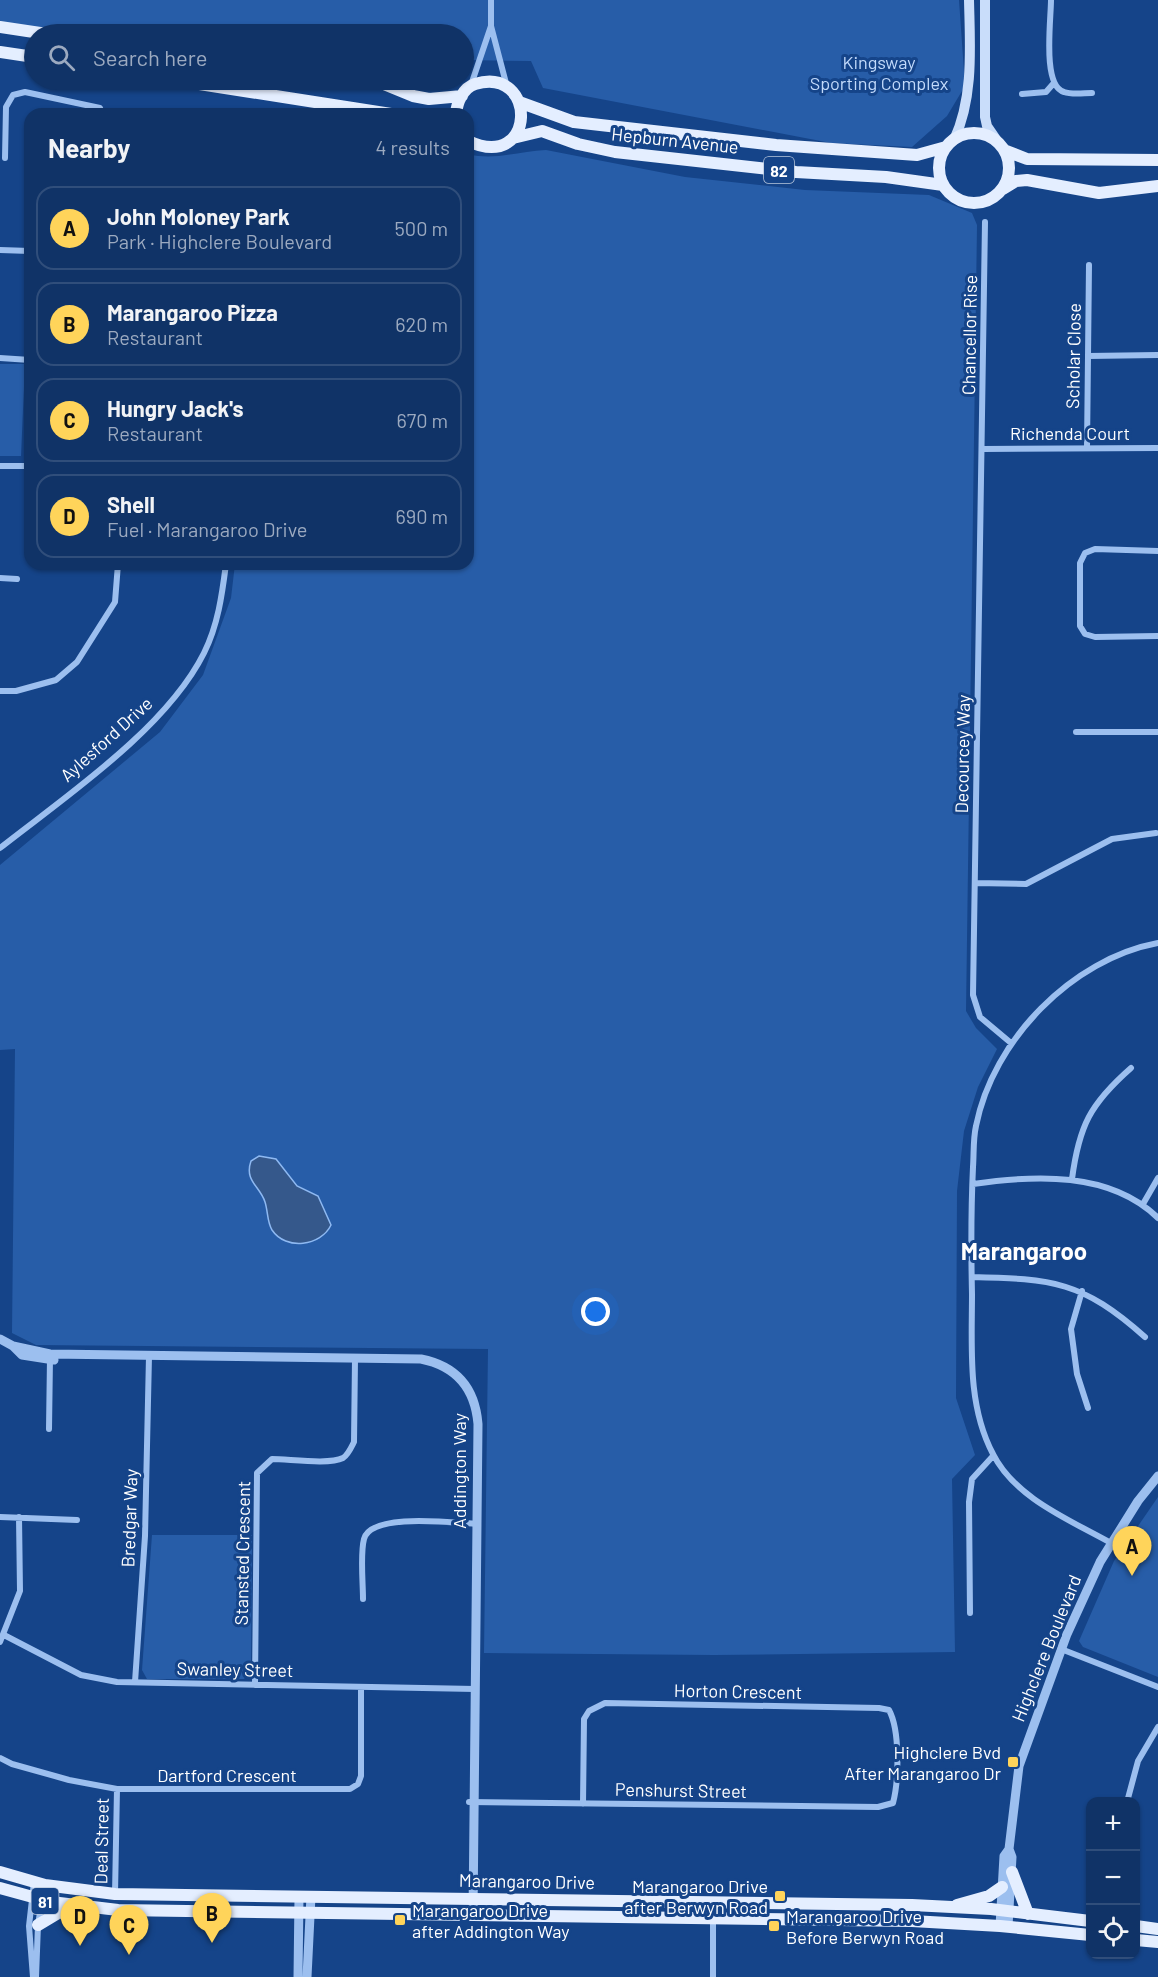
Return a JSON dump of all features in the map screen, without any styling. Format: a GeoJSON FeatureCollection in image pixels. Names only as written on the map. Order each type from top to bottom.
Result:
{"type":"FeatureCollection","features":[{"type":"Feature","properties":{"kind":"main road"},"geometry":{"type":"LineString","coordinates":[[969,0],[967,98],[964,116],[939,166],[943,185],[952,195],[965,202],[980,203],[993,198],[1016,181],[1027,180],[1098,193],[1158,186]]}},
{"type":"Feature","properties":{"kind":"main road"},"geometry":{"type":"LineString","coordinates":[[985,0],[985,117],[987,126],[1001,146],[1009,170],[1002,190]]}},
{"type":"Feature","properties":{"kind":"main road"},"geometry":{"type":"LineString","coordinates":[[0,27],[24,31]]}},
{"type":"Feature","properties":{"kind":"main road"},"geometry":{"type":"LineString","coordinates":[[0,52],[24,56]]}},
{"type":"Feature","properties":{"kind":"main road"},"geometry":{"type":"LineString","coordinates":[[474,85],[494,82],[507,88]]}},
{"type":"Feature","properties":{"kind":"main road","name":"82"},"geometry":{"type":"LineString","coordinates":[[507,88],[519,102]]}},
{"type":"Feature","properties":{"kind":"main road"},"geometry":{"type":"LineString","coordinates":[[238,90],[353,108]]}},
{"type":"Feature","properties":{"kind":"main road"},"geometry":{"type":"LineString","coordinates":[[400,90],[421,98],[462,96]]}},
{"type":"Feature","properties":{"kind":"main road"},"geometry":{"type":"LineString","coordinates":[[458,108],[462,96],[467,90]]}},
{"type":"Feature","properties":{"kind":"main road"},"geometry":{"type":"LineString","coordinates":[[513,138],[521,123],[519,102]]}},
{"type":"Feature","properties":{"kind":"main road","name":"Hepburn Avenue"},"geometry":{"type":"LineString","coordinates":[[519,102],[574,122],[776,145],[916,155],[950,144]]}},
{"type":"Feature","properties":{"kind":"main road","name":"Hepburn Avenue"},"geometry":{"type":"LineString","coordinates":[[513,138],[542,131],[578,144],[615,152],[943,185]]}},
{"type":"Feature","properties":{"kind":"main road","name":"82"},"geometry":{"type":"LineString","coordinates":[[950,144],[966,134],[980,134],[1027,159],[1158,160]]}},
{"type":"Feature","properties":{"kind":"main road","name":"82"},"geometry":{"type":"LineString","coordinates":[[474,143],[489,148],[501,146],[513,138]]}},
{"type":"Feature","properties":{"kind":"main road","name":"Marangaroo Drive"},"geometry":{"type":"LineString","coordinates":[[0,1872],[40,1883],[115,1894],[951,1907],[1086,1921]]}},
{"type":"Feature","properties":{"kind":"main road"},"geometry":{"type":"LineString","coordinates":[[1012,1872],[1028,1914]]}},
{"type":"Feature","properties":{"kind":"main road"},"geometry":{"type":"LineString","coordinates":[[951,1907],[989,1896],[1002,1887]]}},
{"type":"Feature","properties":{"kind":"main road","name":"Marangaroo Drive"},"geometry":{"type":"LineString","coordinates":[[0,1888],[37,1899],[92,1908],[912,1921],[1004,1926],[1086,1935]]}},
{"type":"Feature","properties":{"kind":"main road"},"geometry":{"type":"LineString","coordinates":[[38,1925],[58,1913],[92,1908]]}},
{"type":"Feature","properties":{"kind":"main road"},"geometry":{"type":"LineString","coordinates":[[1140,1927],[1158,1929]]}},
{"type":"Feature","properties":{"kind":"main road"},"geometry":{"type":"LineString","coordinates":[[1140,1940],[1158,1942]]}},
{"type":"Feature","properties":{"kind":"street"},"geometry":{"type":"LineString","coordinates":[[491,0],[491,26],[507,88]]}},
{"type":"Feature","properties":{"kind":"street"},"geometry":{"type":"LineString","coordinates":[[1051,0],[1050,72],[1053,84],[1063,92],[1092,93]]}},
{"type":"Feature","properties":{"kind":"street"},"geometry":{"type":"LineString","coordinates":[[474,77],[491,26]]}},
{"type":"Feature","properties":{"kind":"street"},"geometry":{"type":"LineString","coordinates":[[1022,94],[1046,92],[1053,84]]}},
{"type":"Feature","properties":{"kind":"street"},"geometry":{"type":"LineString","coordinates":[[5,158],[6,107],[13,95],[25,92],[100,108]]}},
{"type":"Feature","properties":{"kind":"street","name":"Chancellor Rise"},"geometry":{"type":"LineString","coordinates":[[982,449],[985,222]]}},
{"type":"Feature","properties":{"kind":"street"},"geometry":{"type":"LineString","coordinates":[[0,250],[24,251]]}},
{"type":"Feature","properties":{"kind":"street","name":"Scholar Close"},"geometry":{"type":"LineString","coordinates":[[1086,447],[1089,265]]}},
{"type":"Feature","properties":{"kind":"street"},"geometry":{"type":"LineString","coordinates":[[1088,356],[1158,355]]}},
{"type":"Feature","properties":{"kind":"street"},"geometry":{"type":"LineString","coordinates":[[0,358],[24,360]]}},
{"type":"Feature","properties":{"kind":"street","name":"Richenda Court"},"geometry":{"type":"LineString","coordinates":[[982,449],[1158,448]]}},
{"type":"Feature","properties":{"kind":"street","name":"Decourcey Way"},"geometry":{"type":"LineString","coordinates":[[982,449],[974,995],[980,1017],[1011,1042]]}},
{"type":"Feature","properties":{"kind":"street"},"geometry":{"type":"LineString","coordinates":[[0,466],[24,466]]}},
{"type":"Feature","properties":{"kind":"street"},"geometry":{"type":"LineString","coordinates":[[1158,551],[1095,549],[1085,553],[1080,562],[1080,626],[1085,634],[1095,637],[1158,636]]}},
{"type":"Feature","properties":{"kind":"street"},"geometry":{"type":"LineString","coordinates":[[0,691],[16,691],[56,680],[77,662],[115,602],[118,570]]}},
{"type":"Feature","properties":{"kind":"street","name":"Aylesford Drive"},"geometry":{"type":"LineString","coordinates":[[0,848],[148,726],[184,684],[204,653],[220,611],[225,570]]}},
{"type":"Feature","properties":{"kind":"street"},"geometry":{"type":"LineString","coordinates":[[0,578],[17,579]]}},
{"type":"Feature","properties":{"kind":"street"},"geometry":{"type":"LineString","coordinates":[[1076,732],[1158,732]]}},
{"type":"Feature","properties":{"kind":"street"},"geometry":{"type":"LineString","coordinates":[[975,883],[1026,884],[1112,839],[1156,833]]}},
{"type":"Feature","properties":{"kind":"street"},"geometry":{"type":"LineString","coordinates":[[1111,1543],[1028,1495],[993,1456],[978,1417],[973,1378],[972,1277],[976,1126],[990,1083],[1011,1042],[1058,993],[1104,960],[1158,943]]}},
{"type":"Feature","properties":{"kind":"street"},"geometry":{"type":"LineString","coordinates":[[1072,1179],[1076,1149],[1089,1113],[1111,1085],[1131,1068]]}},
{"type":"Feature","properties":{"kind":"street"},"geometry":{"type":"LineString","coordinates":[[973,1184],[1033,1178],[1072,1179],[1111,1190],[1143,1204],[1158,1218]]}},
{"type":"Feature","properties":{"kind":"street"},"geometry":{"type":"LineString","coordinates":[[1143,1204],[1158,1178]]}},
{"type":"Feature","properties":{"kind":"street"},"geometry":{"type":"LineString","coordinates":[[972,1277],[1051,1282],[1082,1291],[1118,1312],[1145,1337]]}},
{"type":"Feature","properties":{"kind":"street"},"geometry":{"type":"LineString","coordinates":[[1082,1291],[1071,1329],[1077,1374],[1088,1408]]}},
{"type":"Feature","properties":{"kind":"street","name":"Addington Way"},"geometry":{"type":"LineString","coordinates":[[0,1339],[13,1346],[50,1357],[433,1362],[452,1371],[469,1389],[477,1408],[478,1424],[474,1524],[469,1915]]}},
{"type":"Feature","properties":{"kind":"street"},"geometry":{"type":"LineString","coordinates":[[49,1429],[50,1357]]}},
{"type":"Feature","properties":{"kind":"street","name":"Bredgar Way"},"geometry":{"type":"LineString","coordinates":[[135,1682],[145,1536],[149,1359]]}},
{"type":"Feature","properties":{"kind":"street","name":"Stansted Crescent"},"geometry":{"type":"LineString","coordinates":[[255,1684],[257,1473],[272,1459],[332,1460],[343,1457],[349,1451],[354,1443],[355,1361]]}},
{"type":"Feature","properties":{"kind":"street"},"geometry":{"type":"LineString","coordinates":[[970,1613],[969,1502],[972,1479],[993,1456]]}},
{"type":"Feature","properties":{"kind":"street","name":"Highclere Boulevard"},"geometry":{"type":"LineString","coordinates":[[1004,1926],[1012,1872],[1012,1857],[1009,1849],[1019,1766],[1061,1649],[1091,1579],[1111,1543],[1158,1476]]}},
{"type":"Feature","properties":{"kind":"street"},"geometry":{"type":"LineString","coordinates":[[0,1517],[77,1520]]}},
{"type":"Feature","properties":{"kind":"street"},"geometry":{"type":"LineString","coordinates":[[0,1642],[20,1592],[19,1517]]}},
{"type":"Feature","properties":{"kind":"street"},"geometry":{"type":"LineString","coordinates":[[363,1599],[364,1538],[372,1527],[386,1521],[474,1524]]}},
{"type":"Feature","properties":{"kind":"street","name":"Swanley Street"},"geometry":{"type":"LineString","coordinates":[[4,1635],[81,1675],[117,1682],[472,1689]]}},
{"type":"Feature","properties":{"kind":"street"},"geometry":{"type":"LineString","coordinates":[[1061,1649],[1158,1687]]}},
{"type":"Feature","properties":{"kind":"street","name":"Dartford Crescent"},"geometry":{"type":"LineString","coordinates":[[0,1758],[12,1764],[58,1777],[117,1789],[351,1789],[358,1784],[361,1776],[361,1687]]}},
{"type":"Feature","properties":{"kind":"street","name":"Horton Crescent"},"geometry":{"type":"LineString","coordinates":[[583,1804],[584,1719],[588,1711],[605,1703],[888,1710],[895,1721],[897,1788],[893,1803]]}},
{"type":"Feature","properties":{"kind":"street"},"geometry":{"type":"LineString","coordinates":[[1128,1797],[1137,1761],[1158,1727]]}},
{"type":"Feature","properties":{"kind":"street","name":"Deal Street"},"geometry":{"type":"LineString","coordinates":[[115,1894],[117,1789]]}},
{"type":"Feature","properties":{"kind":"street","name":"Penshurst Street"},"geometry":{"type":"LineString","coordinates":[[471,1802],[878,1807],[893,1803]]}},
{"type":"Feature","properties":{"kind":"street","name":"Highclere Boulevard"},"geometry":{"type":"LineString","coordinates":[[1005,1911],[1002,1887],[1004,1856],[1009,1849]]}},
{"type":"Feature","properties":{"kind":"street"},"geometry":{"type":"LineString","coordinates":[[34,1977],[30,1954],[40,1883]]}},
{"type":"Feature","properties":{"kind":"street"},"geometry":{"type":"LineString","coordinates":[[34,1977],[38,1925],[37,1899],[40,1883]]}},
{"type":"Feature","properties":{"kind":"street"},"geometry":{"type":"LineString","coordinates":[[305,1896],[307,1977]]}},
{"type":"Feature","properties":{"kind":"street"},"geometry":{"type":"LineString","coordinates":[[713,1902],[713,1977]]}},
{"type":"Feature","properties":{"kind":"street"},"geometry":{"type":"LineString","coordinates":[[298,1977],[305,1912]]}},
{"type":"Feature","properties":{"kind":"green space","name":"Kingsway Sporting Complex"},"geometry":{"type":"Polygon","coordinates":[[[0,0],[959,0],[965,86],[947,116],[912,147],[831,143],[543,88],[531,61],[474,60],[474,24],[24,24],[24,26],[0,23],[0,0]]]}},
{"type":"Feature","properties":{"kind":"green space"},"geometry":{"type":"Polygon","coordinates":[[[546,150],[685,177],[805,190],[929,195],[972,213],[977,225],[966,1011],[976,1028],[997,1049],[978,1087],[964,1131],[957,1191],[956,1398],[975,1455],[952,1479],[955,1652],[714,1655],[484,1653],[488,1349],[36,1345],[12,1333],[15,1049],[0,1050],[0,865],[160,732],[203,675],[231,598],[234,570],[474,570],[474,155],[497,156],[546,150]]]}},
{"type":"Feature","properties":{"kind":"green space"},"geometry":{"type":"Polygon","coordinates":[[[0,364],[24,364],[21,456],[0,456],[0,364]]]}},
{"type":"Feature","properties":{"kind":"green space"},"geometry":{"type":"Polygon","coordinates":[[[1158,1497],[1158,1677],[1083,1647],[1079,1641],[1114,1561],[1158,1497]]]}},
{"type":"Feature","properties":{"kind":"green space"},"geometry":{"type":"Polygon","coordinates":[[[152,1535],[252,1535],[251,1670],[244,1679],[147,1679],[142,1670],[152,1535]]]}},
{"type":"Feature","properties":{"kind":"shaded area"},"geometry":{"type":"Polygon","coordinates":[[[259,1156],[276,1159],[297,1186],[318,1196],[331,1225],[320,1238],[294,1243],[278,1237],[272,1230],[263,1196],[250,1174],[251,1161],[259,1156]]]}},
{"type":"Feature","properties":{"kind":"place","name":"John Moloney Park"},"geometry":{"type":"Point","coordinates":[1132,1576]}},
{"type":"Feature","properties":{"kind":"place","name":"Highclere Bvd After Marangaroo Dr"},"geometry":{"type":"Point","coordinates":[1013,1762]}},
{"type":"Feature","properties":{"kind":"place","name":"Marangaroo Drive after Berwyn Road"},"geometry":{"type":"Point","coordinates":[780,1896]}},
{"type":"Feature","properties":{"kind":"place","name":"Marangaroo Drive after Addington Way"},"geometry":{"type":"Point","coordinates":[400,1920]}},
{"type":"Feature","properties":{"kind":"place","name":"Marangaroo Drive Before Berwyn Road"},"geometry":{"type":"Point","coordinates":[774,1926]}},
{"type":"Feature","properties":{"kind":"place","name":"Marangaroo Pizza"},"geometry":{"type":"Point","coordinates":[212,1943]}},
{"type":"Feature","properties":{"kind":"place","name":"Shell"},"geometry":{"type":"Point","coordinates":[80,1946]}},
{"type":"Feature","properties":{"kind":"place","name":"Hungry Jack's"},"geometry":{"type":"Point","coordinates":[129,1955]}},
{"type":"Feature","properties":{"kind":"district","name":"Marangaroo"},"geometry":{"type":"Point","coordinates":[1024,1250]}}]}
